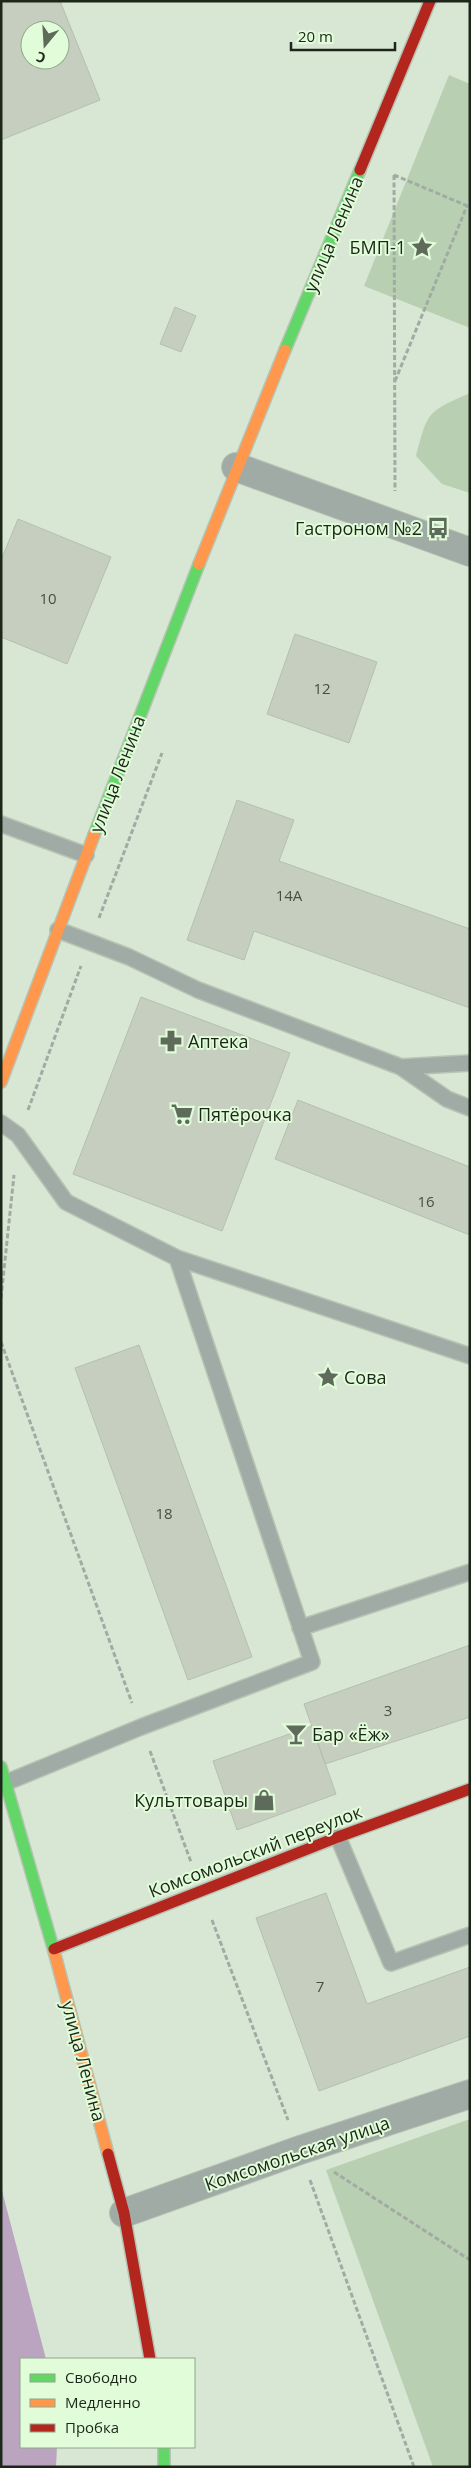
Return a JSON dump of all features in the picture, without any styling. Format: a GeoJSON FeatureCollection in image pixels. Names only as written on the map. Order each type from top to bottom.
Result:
{"type":"FeatureCollection","features":[{"type":"Feature","properties":{"kind":"street","name":"улица Ленина"},"geometry":{"type":"LineString","coordinates":[[1,1082],[86,855],[236,467],[430,1]]}},
{"type":"Feature","properties":{"kind":"street"},"geometry":{"type":"LineString","coordinates":[[236,467],[266,480],[470,552]]}},
{"type":"Feature","properties":{"kind":"street","name":"улица Ленина"},"geometry":{"type":"LineString","coordinates":[[1,1767],[54,1949],[124,2213],[150,2358]]}},
{"type":"Feature","properties":{"kind":"street","name":"Комсомольский переулок"},"geometry":{"type":"LineString","coordinates":[[54,1949],[338,1837],[470,1789]]}},
{"type":"Feature","properties":{"kind":"street","name":"Комсомольская улица"},"geometry":{"type":"LineString","coordinates":[[124,2213],[300,2150],[470,2094]]}},
{"type":"Feature","properties":{"kind":"street"},"geometry":{"type":"LineString","coordinates":[[164,2448],[164,2467]]}},
{"type":"Feature","properties":{"kind":"lane"},"geometry":{"type":"LineString","coordinates":[[1,824],[86,855]]}},
{"type":"Feature","properties":{"kind":"lane"},"geometry":{"type":"LineString","coordinates":[[58,930],[129,957],[198,990],[402,1067],[447,1099],[470,1108]]}},
{"type":"Feature","properties":{"kind":"lane"},"geometry":{"type":"LineString","coordinates":[[402,1067],[470,1063]]}},
{"type":"Feature","properties":{"kind":"lane"},"geometry":{"type":"LineString","coordinates":[[1,1122],[18,1135],[66,1202],[177,1258],[470,1356]]}},
{"type":"Feature","properties":{"kind":"lane"},"geometry":{"type":"LineString","coordinates":[[5,1783],[141,1727],[312,1662],[177,1258]]}},
{"type":"Feature","properties":{"kind":"lane"},"geometry":{"type":"LineString","coordinates":[[300,1628],[470,1572]]}},
{"type":"Feature","properties":{"kind":"lane"},"geometry":{"type":"LineString","coordinates":[[338,1837],[391,1962],[470,1935]]}},
{"type":"Feature","properties":{"kind":"path"},"geometry":{"type":"LineString","coordinates":[[363,163],[469,206],[394,384]]}},
{"type":"Feature","properties":{"kind":"path"},"geometry":{"type":"LineString","coordinates":[[390,184],[397,166]]}},
{"type":"Feature","properties":{"kind":"path"},"geometry":{"type":"LineString","coordinates":[[394,175],[395,524]]}},
{"type":"Feature","properties":{"kind":"path"},"geometry":{"type":"LineString","coordinates":[[1,1298],[18,1135],[164,748]]}},
{"type":"Feature","properties":{"kind":"path"},"geometry":{"type":"LineString","coordinates":[[300,2150],[470,2260]]}},
{"type":"Feature","properties":{"kind":"green space"},"geometry":{"type":"Polygon","coordinates":[[[449,75],[470,84],[470,328],[364,286],[449,75]]]}},
{"type":"Feature","properties":{"kind":"green space"},"geometry":{"type":"Polygon","coordinates":[[[470,393],[470,493],[442,484],[416,456],[423,430],[431,415],[437,409],[470,393]]]}},
{"type":"Feature","properties":{"kind":"green space"},"geometry":{"type":"Polygon","coordinates":[[[470,2119],[470,2467],[433,2467],[326,2170],[470,2119]]]}},
{"type":"Feature","properties":{"kind":"shaded area"},"geometry":{"type":"Polygon","coordinates":[[[1,2187],[46,2358],[20,2358],[20,2448],[57,2448],[56,2467],[1,2467],[1,2187]]]}},
{"type":"Feature","properties":{"kind":"building"},"geometry":{"type":"Polygon","coordinates":[[[1,1],[60,1],[68,20],[20,20],[20,70],[70,70],[70,26],[100,100],[1,140],[1,1]]]}},
{"type":"Feature","properties":{"kind":"building"},"geometry":{"type":"Polygon","coordinates":[[[175,307],[196,316],[181,352],[160,344],[175,307]]]}},
{"type":"Feature","properties":{"kind":"building"},"geometry":{"type":"Polygon","coordinates":[[[18,519],[111,557],[67,664],[1,637],[1,560],[18,519]]]}},
{"type":"Feature","properties":{"kind":"building"},"geometry":{"type":"Polygon","coordinates":[[[295,634],[377,662],[349,743],[267,714],[295,634]]]}},
{"type":"Feature","properties":{"kind":"building"},"geometry":{"type":"Polygon","coordinates":[[[237,800],[294,820],[279,861],[470,929],[470,1008],[254,931],[244,960],[187,940],[237,800]]]}},
{"type":"Feature","properties":{"kind":"building","name":"Пятёрочка"},"geometry":{"type":"Polygon","coordinates":[[[141,997],[290,1053],[222,1231],[73,1174],[141,997]]]}},
{"type":"Feature","properties":{"kind":"building"},"geometry":{"type":"Polygon","coordinates":[[[298,1100],[470,1167],[470,1235],[275,1159],[298,1100]]]}},
{"type":"Feature","properties":{"kind":"building"},"geometry":{"type":"Polygon","coordinates":[[[139,1345],[252,1657],[188,1680],[75,1368],[139,1345]]]}},
{"type":"Feature","properties":{"kind":"building"},"geometry":{"type":"Polygon","coordinates":[[[470,1645],[470,1717],[325,1764],[304,1704],[470,1645]]]}},
{"type":"Feature","properties":{"kind":"building"},"geometry":{"type":"Polygon","coordinates":[[[312,1726],[336,1794],[237,1830],[213,1761],[312,1726]]]}},
{"type":"Feature","properties":{"kind":"building"},"geometry":{"type":"Polygon","coordinates":[[[326,1893],[367,2004],[470,1967],[470,2036],[319,2091],[256,1918],[326,1893]]]}},
{"type":"Feature","properties":{"kind":"traffic: fast"},"geometry":{"type":"LineString","coordinates":[[285,350],[360,170]]}},
{"type":"Feature","properties":{"kind":"traffic: fast"},"geometry":{"type":"LineString","coordinates":[[94,835],[199,564]]}},
{"type":"Feature","properties":{"kind":"traffic: fast"},"geometry":{"type":"LineString","coordinates":[[1,1767],[54,1951]]}},
{"type":"Feature","properties":{"kind":"traffic: fast"},"geometry":{"type":"LineString","coordinates":[[164,2448],[164,2467]]}},
{"type":"Feature","properties":{"kind":"traffic: slow"},"geometry":{"type":"LineString","coordinates":[[199,564],[285,350]]}},
{"type":"Feature","properties":{"kind":"traffic: slow"},"geometry":{"type":"LineString","coordinates":[[1,1082],[94,835]]}},
{"type":"Feature","properties":{"kind":"traffic: slow"},"geometry":{"type":"LineString","coordinates":[[54,1951],[108,2154]]}},
{"type":"Feature","properties":{"kind":"traffic: jam"},"geometry":{"type":"LineString","coordinates":[[360,170],[430,1]]}},
{"type":"Feature","properties":{"kind":"traffic: jam"},"geometry":{"type":"LineString","coordinates":[[54,1949],[338,1837],[470,1789]]}},
{"type":"Feature","properties":{"kind":"traffic: jam"},"geometry":{"type":"LineString","coordinates":[[108,2154],[124,2213],[150,2358]]}},
{"type":"Feature","properties":{"kind":"place","name":"БМП-1"},"geometry":{"type":"Point","coordinates":[422,247]}},
{"type":"Feature","properties":{"kind":"place","name":"Гастроном №2"},"geometry":{"type":"Point","coordinates":[438,528]}},
{"type":"Feature","properties":{"kind":"place","name":"Аптека"},"geometry":{"type":"Point","coordinates":[171,1041]}},
{"type":"Feature","properties":{"kind":"place","name":"Пятёрочка"},"geometry":{"type":"Point","coordinates":[182,1114]}},
{"type":"Feature","properties":{"kind":"place","name":"Сова"},"geometry":{"type":"Point","coordinates":[328,1377]}},
{"type":"Feature","properties":{"kind":"place","name":"Бар «Ёж»"},"geometry":{"type":"Point","coordinates":[296,1734]}},
{"type":"Feature","properties":{"kind":"place","name":"Культтовары"},"geometry":{"type":"Point","coordinates":[264,1800]}}]}
